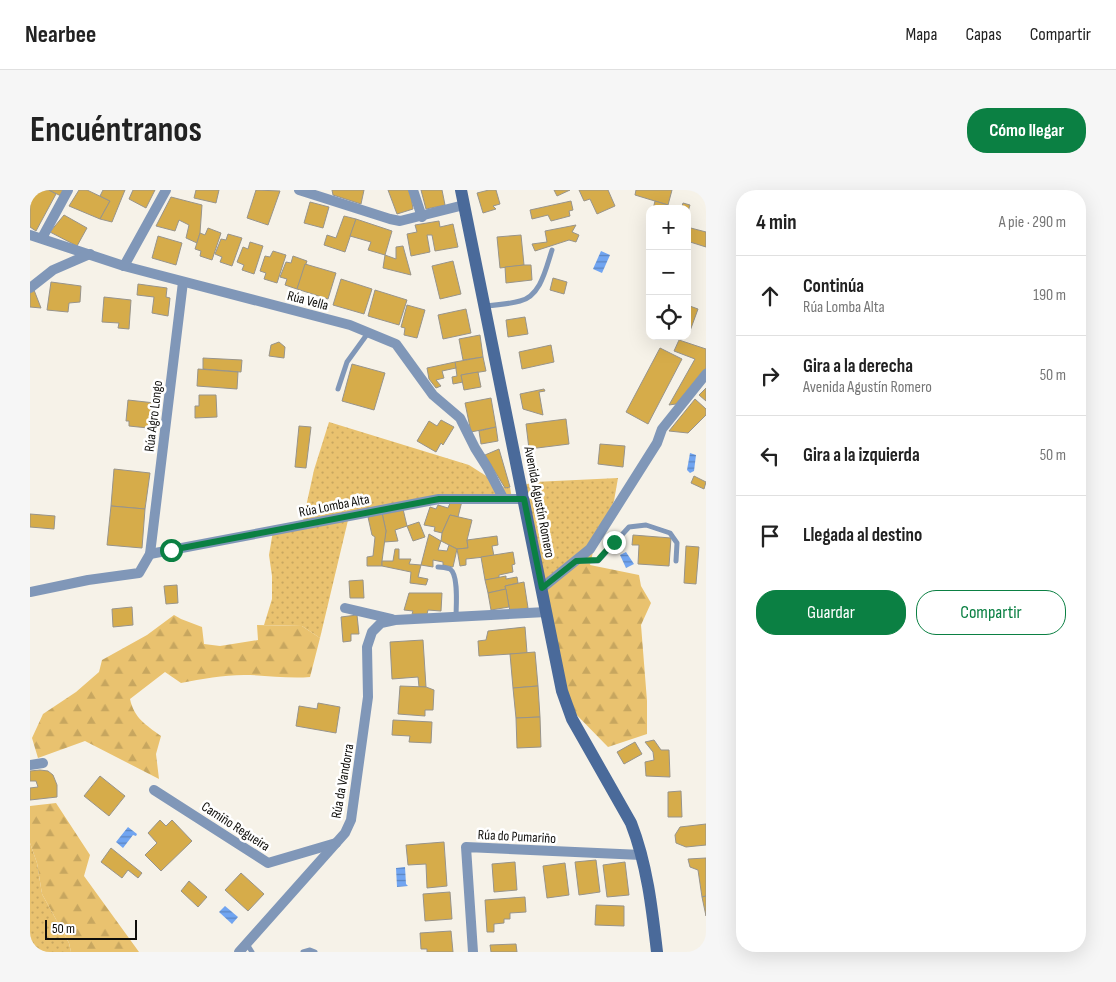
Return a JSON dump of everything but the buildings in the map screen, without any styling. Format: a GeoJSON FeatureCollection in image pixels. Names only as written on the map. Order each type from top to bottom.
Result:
{"type":"FeatureCollection","features":[{"type":"Feature","properties":{"kind":"street"},"geometry":{"type":"LineString","coordinates":[[42,238],[68,190]]}},
{"type":"Feature","properties":{"kind":"street"},"geometry":{"type":"LineString","coordinates":[[124,266],[166,190]]}},
{"type":"Feature","properties":{"kind":"street"},"geometry":{"type":"LineString","coordinates":[[299,190],[390,220],[400,221],[464,205]]}},
{"type":"Feature","properties":{"kind":"street"},"geometry":{"type":"LineString","coordinates":[[413,190],[422,217]]}},
{"type":"Feature","properties":{"kind":"street","name":"Avenida Agustín Romero"},"geometry":{"type":"LineString","coordinates":[[461,190],[564,701],[631,823],[642,855],[657,952]]}},
{"type":"Feature","properties":{"kind":"street","name":"Rúa Vella"},"geometry":{"type":"LineString","coordinates":[[30,235],[124,266],[350,325],[396,344],[434,395],[460,418],[503,498]]}},
{"type":"Feature","properties":{"kind":"street"},"geometry":{"type":"LineString","coordinates":[[30,288],[54,270],[90,254]]}},
{"type":"Feature","properties":{"kind":"street","name":"Rúa Agro Longo"},"geometry":{"type":"LineString","coordinates":[[150,554],[183,282]]}},
{"type":"Feature","properties":{"kind":"street"},"geometry":{"type":"LineString","coordinates":[[542,588],[590,549],[657,443],[662,429],[706,374]]}},
{"type":"Feature","properties":{"kind":"street","name":"Rúa Lomba Alta"},"geometry":{"type":"LineString","coordinates":[[150,554],[439,499],[524,499]]}},
{"type":"Feature","properties":{"kind":"street"},"geometry":{"type":"LineString","coordinates":[[30,592],[88,580],[139,573],[150,554]]}},
{"type":"Feature","properties":{"kind":"street","name":"Rúa da Vandorra"},"geometry":{"type":"LineString","coordinates":[[345,608],[395,620]]}},
{"type":"Feature","properties":{"kind":"street","name":"Rúa da Vandorra"},"geometry":{"type":"LineString","coordinates":[[239,952],[249,948],[345,833],[351,820],[368,697],[367,647],[372,632],[381,623],[395,620],[546,612]]}},
{"type":"Feature","properties":{"kind":"street"},"geometry":{"type":"LineString","coordinates":[[30,765],[43,763]]}},
{"type":"Feature","properties":{"kind":"street","name":"Camiño Regueira"},"geometry":{"type":"LineString","coordinates":[[154,790],[268,863],[337,843]]}},
{"type":"Feature","properties":{"kind":"street","name":"Rúa do Pumariño"},"geometry":{"type":"LineString","coordinates":[[474,952],[466,847],[642,855]]}},
{"type":"Feature","properties":{"kind":"lane"},"geometry":{"type":"LineString","coordinates":[[485,306],[522,301],[532,295],[538,288],[552,250]]}},
{"type":"Feature","properties":{"kind":"lane"},"geometry":{"type":"LineString","coordinates":[[338,389],[347,362],[368,332]]}},
{"type":"Feature","properties":{"kind":"lane"},"geometry":{"type":"LineString","coordinates":[[576,561],[598,560],[629,527],[646,525],[670,533],[677,543],[676,561]]}},
{"type":"Feature","properties":{"kind":"lane"},"geometry":{"type":"LineString","coordinates":[[438,567],[450,569],[454,573],[456,581],[456,617]]}},
{"type":"Feature","properties":{"kind":"lane"},"geometry":{"type":"LineString","coordinates":[[303,952],[310,950],[315,952]]}},
{"type":"Feature","properties":{"kind":"green space"},"geometry":{"type":"Polygon","coordinates":[[[329,422],[469,465],[505,488],[510,487],[512,499],[439,499],[349,516],[320,638],[302,626],[264,625],[272,599],[272,576],[269,555],[273,531],[302,525],[314,470],[329,422]]]}},
{"type":"Feature","properties":{"kind":"green space"},"geometry":{"type":"Polygon","coordinates":[[[618,478],[614,501],[590,549],[542,588],[521,486],[534,482],[618,478]]]}},
{"type":"Feature","properties":{"kind":"green space"},"geometry":{"type":"Polygon","coordinates":[[[596,539],[590,565],[639,575],[641,586],[651,603],[641,625],[647,701],[647,734],[608,747],[566,704],[542,588],[596,539]]]}},
{"type":"Feature","properties":{"kind":"green space"},"geometry":{"type":"Polygon","coordinates":[[[174,615],[202,627],[204,644],[220,646],[258,640],[257,625],[302,626],[320,638],[310,677],[236,675],[181,683],[165,672],[130,699],[138,716],[161,736],[156,754],[159,779],[85,741],[38,758],[32,738],[43,714],[76,692],[99,672],[102,660],[147,635],[174,615]]]}},
{"type":"Feature","properties":{"kind":"green space"},"geometry":{"type":"Polygon","coordinates":[[[56,803],[90,855],[84,876],[139,952],[71,952],[69,943],[42,894],[37,863],[30,843],[30,806],[56,803]]]}},
{"type":"Feature","properties":{"kind":"green space"},"geometry":{"type":"Polygon","coordinates":[[[30,843],[37,863],[42,894],[69,943],[71,952],[30,952],[30,843]]]}},
{"type":"Feature","properties":{"kind":"water"},"geometry":{"type":"Polygon","coordinates":[[[601,251],[610,255],[602,273],[593,269],[601,251]]]}},
{"type":"Feature","properties":{"kind":"water"},"geometry":{"type":"Polygon","coordinates":[[[690,453],[696,455],[694,471],[690,473],[687,470],[690,453]]]}},
{"type":"Feature","properties":{"kind":"water"},"geometry":{"type":"Polygon","coordinates":[[[626,552],[634,564],[626,568],[620,555],[626,552]]]}},
{"type":"Feature","properties":{"kind":"water"},"geometry":{"type":"Polygon","coordinates":[[[128,827],[137,834],[136,836],[133,835],[123,848],[116,842],[128,827]]]}},
{"type":"Feature","properties":{"kind":"water"},"geometry":{"type":"Polygon","coordinates":[[[405,867],[406,884],[408,886],[397,887],[396,868],[405,867]]]}},
{"type":"Feature","properties":{"kind":"water"},"geometry":{"type":"Polygon","coordinates":[[[225,906],[238,917],[232,924],[219,912],[225,906]]]}},
{"type":"Feature","properties":{"kind":"route"},"geometry":{"type":"LineString","coordinates":[[171,550],[439,499],[524,499],[542,588],[576,561],[598,560],[614,542]]}}]}
